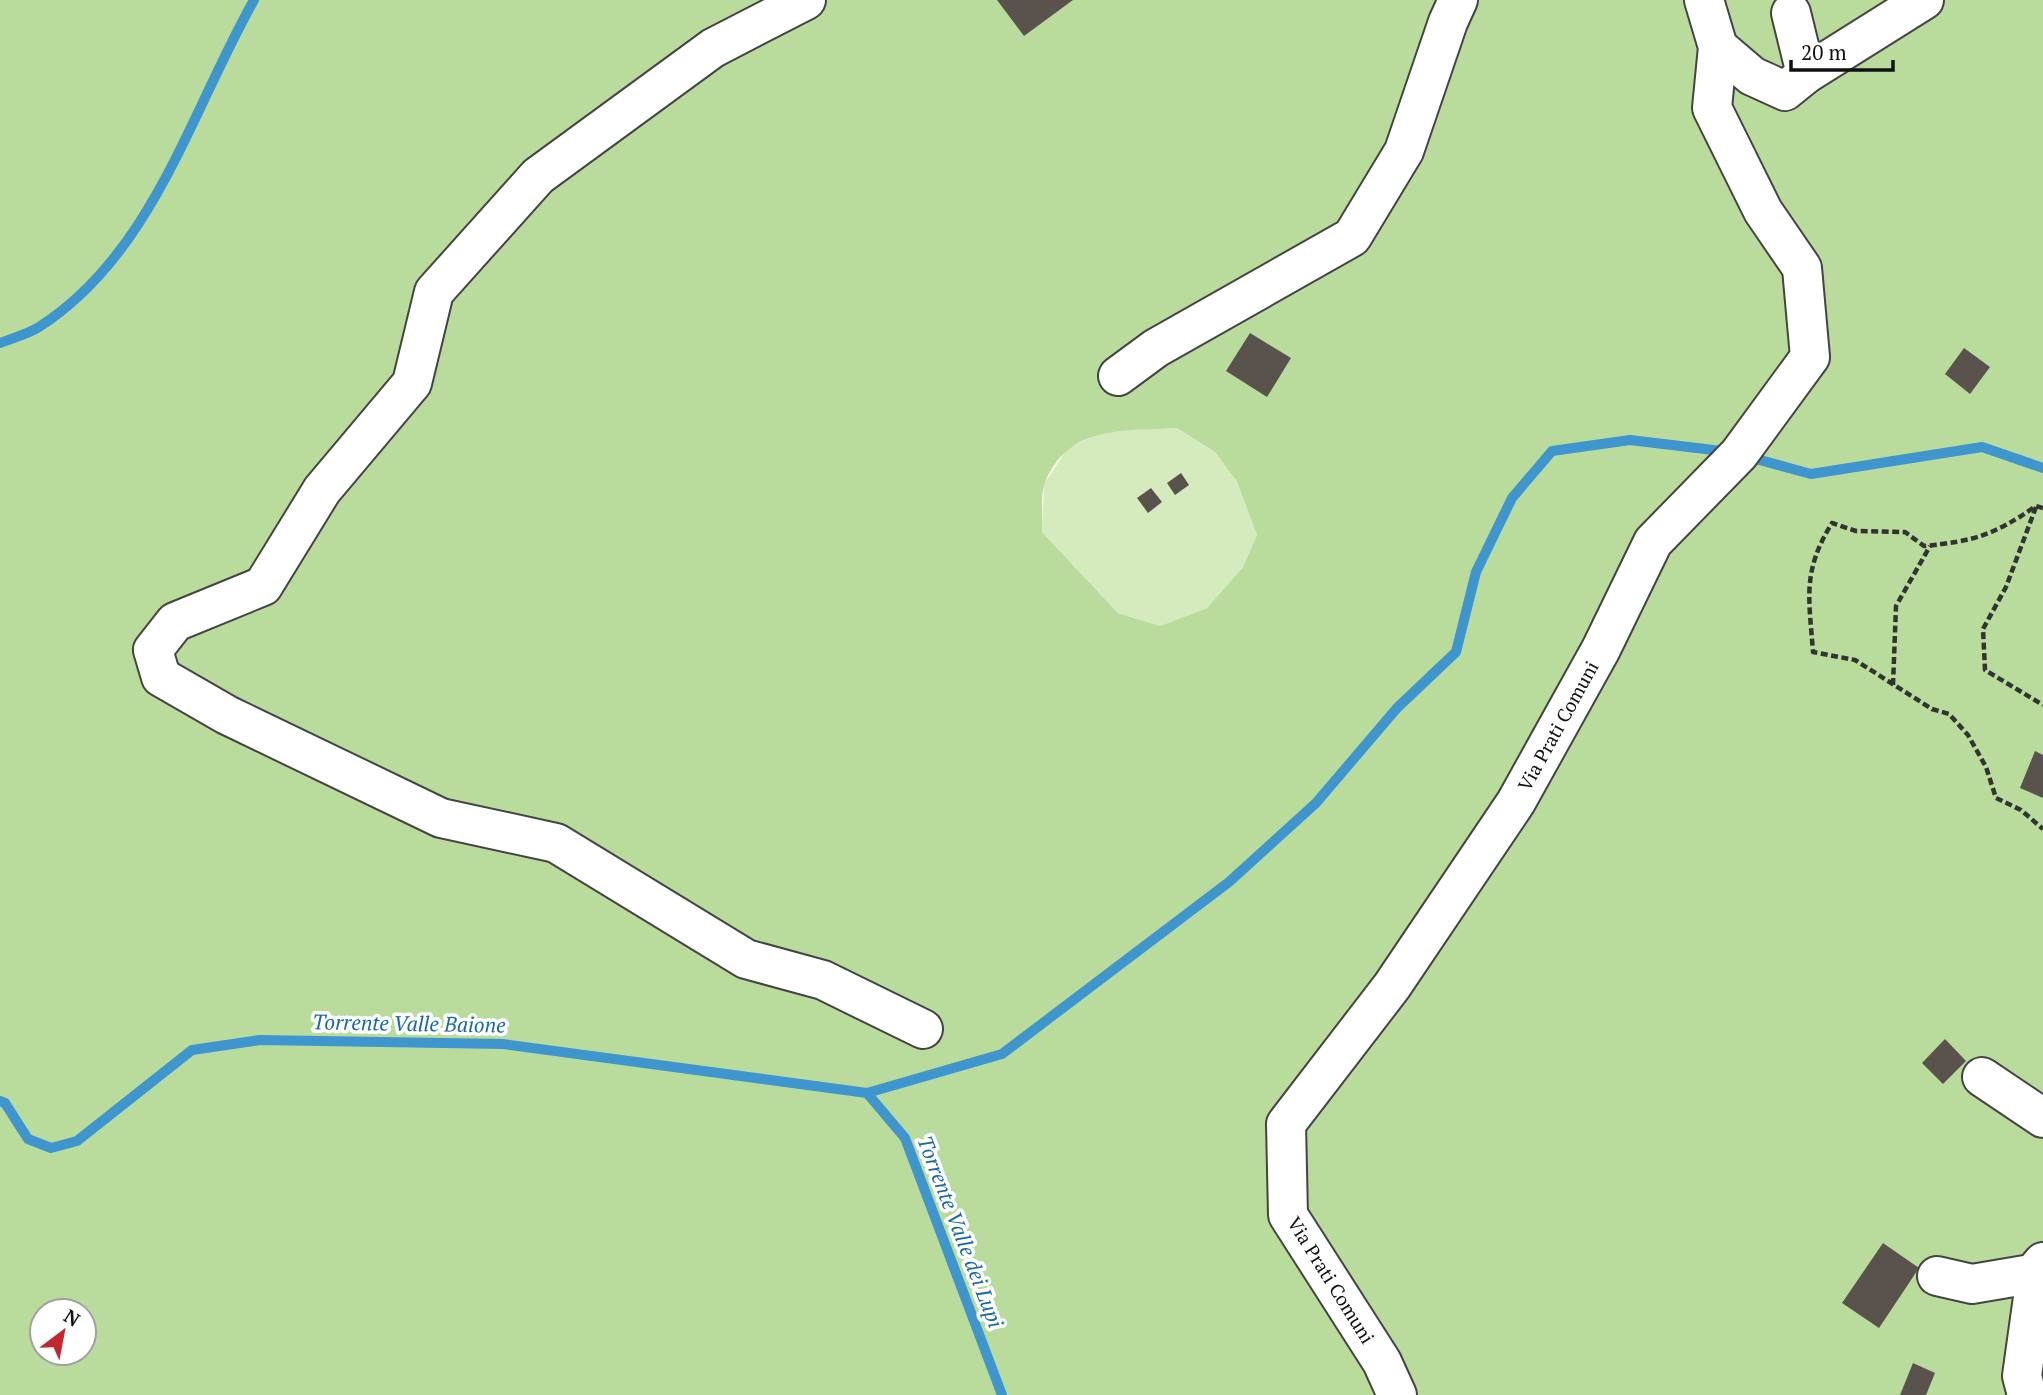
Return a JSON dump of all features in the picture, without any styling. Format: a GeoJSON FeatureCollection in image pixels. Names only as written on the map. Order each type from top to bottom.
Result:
{"type":"FeatureCollection","features":[{"type":"Feature","properties":{"kind":"street"},"geometry":{"type":"LineString","coordinates":[[806,0],[713,48],[538,176],[434,292],[412,383],[322,490],[263,586],[175,622],[153,650],[161,677],[227,715],[441,818],[556,844],[746,958],[823,980],[923,1029]]}},
{"type":"Feature","properties":{"kind":"street"},"geometry":{"type":"LineString","coordinates":[[1118,376],[1156,348],[1352,237],[1404,151],[1458,0]]}},
{"type":"Feature","properties":{"kind":"street","name":"Via Prati Comuni"},"geometry":{"type":"LineString","coordinates":[[1397,1395],[1382,1362],[1289,1215],[1286,1124],[1392,986],[1509,812],[1601,649],[1653,542],[1739,454],[1810,357],[1802,268],[1763,211],[1712,108],[1718,47],[1704,0]]}},
{"type":"Feature","properties":{"kind":"street"},"geometry":{"type":"LineString","coordinates":[[1718,47],[1752,76],[1785,91],[1806,74],[1921,1]]}},
{"type":"Feature","properties":{"kind":"street"},"geometry":{"type":"LineString","coordinates":[[1791,13],[1806,74]]}},
{"type":"Feature","properties":{"kind":"street"},"geometry":{"type":"LineString","coordinates":[[1982,1077],[2043,1118]]}},
{"type":"Feature","properties":{"kind":"street"},"geometry":{"type":"LineString","coordinates":[[1937,1276],[1972,1284],[2040,1267],[2022,1376],[2027,1395]]}},
{"type":"Feature","properties":{"kind":"path"},"geometry":{"type":"LineString","coordinates":[[2036,506],[2043,508]]}},
{"type":"Feature","properties":{"kind":"path"},"geometry":{"type":"LineString","coordinates":[[2036,506],[2005,528],[1968,542],[1924,547],[1905,533],[1856,531],[1832,523],[1818,547],[1808,578],[1812,652],[1855,660],[1932,709],[1949,714],[1968,735],[1986,767],[1996,797],[2021,810],[2043,830]]}},
{"type":"Feature","properties":{"kind":"path"},"geometry":{"type":"LineString","coordinates":[[2036,506],[2006,587],[1983,629],[1985,670],[2043,705]]}},
{"type":"Feature","properties":{"kind":"path"},"geometry":{"type":"LineString","coordinates":[[1893,686],[1896,606],[1930,546]]}},
{"type":"Feature","properties":{"kind":"green space"},"geometry":{"type":"Polygon","coordinates":[[[0,0],[2043,0],[2043,1395],[0,1395],[0,0]],[[1177,428],[1119,431],[1084,440],[1068,450],[1055,464],[1045,483],[1042,532],[1118,613],[1160,626],[1207,608],[1243,567],[1257,535],[1237,482],[1215,452],[1177,428]]]}},
{"type":"Feature","properties":{"kind":"green space"},"geometry":{"type":"Polygon","coordinates":[[[1177,428],[1215,452],[1237,482],[1257,535],[1243,567],[1207,608],[1160,626],[1118,613],[1042,532],[1044,484],[1067,449],[1103,431],[1177,428]]]}},
{"type":"Feature","properties":{"kind":"building"},"geometry":{"type":"Polygon","coordinates":[[[997,0],[1073,0],[1024,36],[997,0]]]}},
{"type":"Feature","properties":{"kind":"building"},"geometry":{"type":"Polygon","coordinates":[[[1250,333],[1291,358],[1267,397],[1226,371],[1250,333]]]}},
{"type":"Feature","properties":{"kind":"building"},"geometry":{"type":"Polygon","coordinates":[[[1964,348],[1990,367],[1970,394],[1945,374],[1964,348]]]}},
{"type":"Feature","properties":{"kind":"building"},"geometry":{"type":"Polygon","coordinates":[[[1181,473],[1189,485],[1175,495],[1167,483],[1181,473]]]}},
{"type":"Feature","properties":{"kind":"building"},"geometry":{"type":"Polygon","coordinates":[[[1151,488],[1162,502],[1148,513],[1137,498],[1151,488]]]}},
{"type":"Feature","properties":{"kind":"building"},"geometry":{"type":"Polygon","coordinates":[[[2035,751],[2043,755],[2043,798],[2020,788],[2035,751]]]}},
{"type":"Feature","properties":{"kind":"building"},"geometry":{"type":"Polygon","coordinates":[[[1945,1039],[1966,1061],[1943,1084],[1922,1063],[1945,1039]]]}},
{"type":"Feature","properties":{"kind":"building"},"geometry":{"type":"Polygon","coordinates":[[[1883,1243],[1919,1268],[1879,1328],[1842,1303],[1883,1243]]]}},
{"type":"Feature","properties":{"kind":"building"},"geometry":{"type":"Polygon","coordinates":[[[1913,1363],[1935,1373],[1926,1395],[1900,1395],[1913,1363]]]}},
{"type":"Feature","properties":{"kind":"waterway"},"geometry":{"type":"LineString","coordinates":[[0,343],[39,327],[78,297],[112,261],[141,221],[166,178],[254,0]]}},
{"type":"Feature","properties":{"kind":"waterway","name":"Torrente Valle Baione"},"geometry":{"type":"LineString","coordinates":[[0,1101],[5,1103],[28,1139],[51,1148],[77,1141],[192,1050],[260,1040],[503,1044],[867,1093],[1002,1054],[1229,882],[1316,803],[1397,708],[1456,652],[1476,572],[1512,498],[1552,451],[1630,440],[1730,452]]}},
{"type":"Feature","properties":{"kind":"waterway"},"geometry":{"type":"LineString","coordinates":[[1745,456],[1811,474],[1982,447],[2043,468]]}},
{"type":"Feature","properties":{"kind":"waterway","name":"Torrente Valle dei Lupi"},"geometry":{"type":"LineString","coordinates":[[867,1093],[905,1138],[1002,1395]]}}]}
